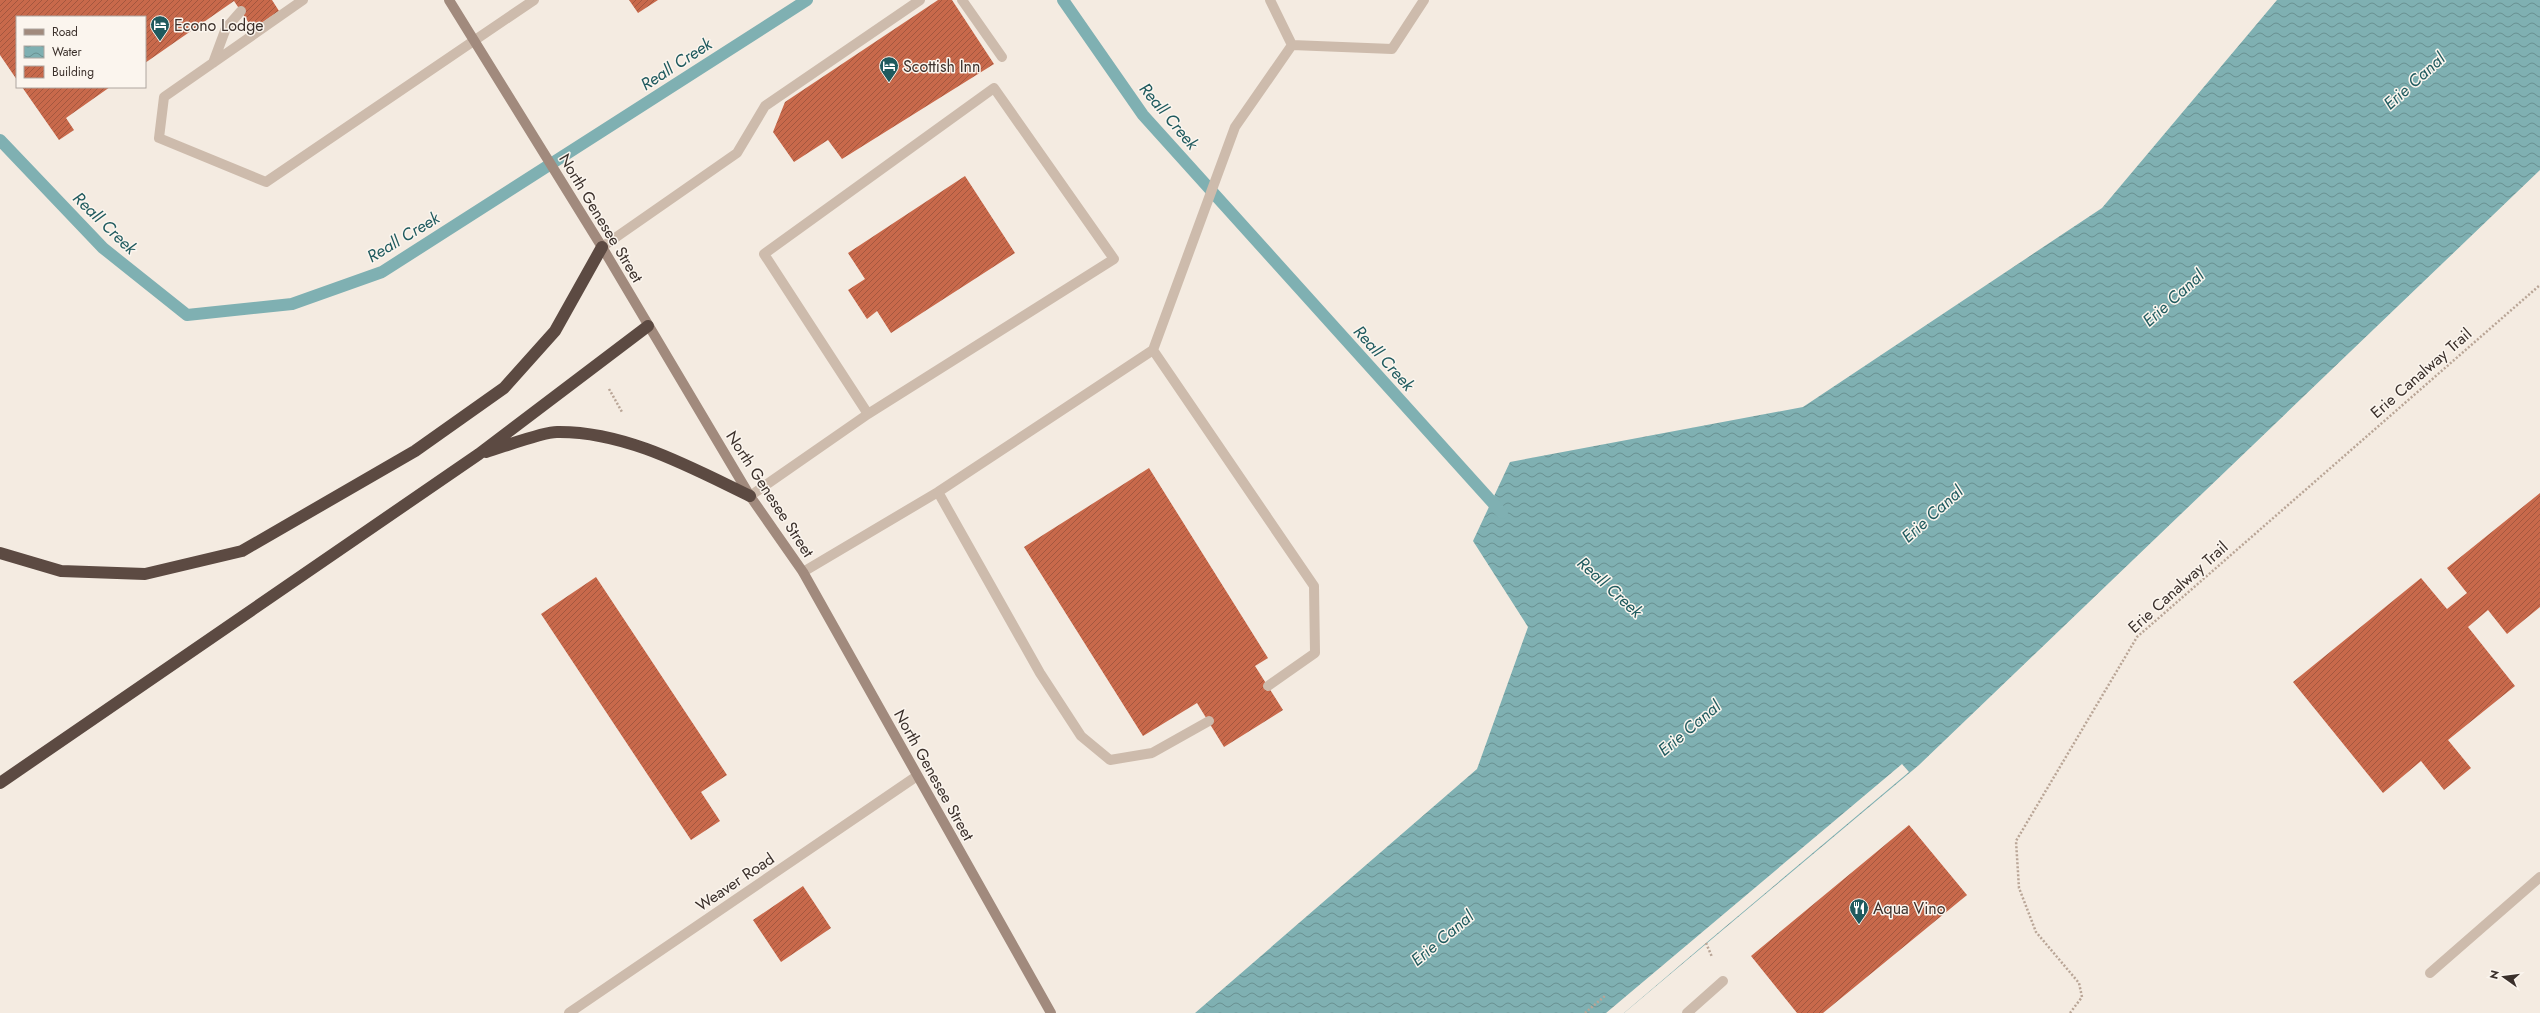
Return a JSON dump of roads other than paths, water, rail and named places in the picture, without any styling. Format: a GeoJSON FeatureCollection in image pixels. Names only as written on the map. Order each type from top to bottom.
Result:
{"type":"FeatureCollection","features":[{"type":"Feature","properties":{"kind":"highway"},"geometry":{"type":"LineString","coordinates":[[0,553],[61,571],[145,574],[242,551],[415,451],[504,388],[555,331],[602,247]]}},
{"type":"Feature","properties":{"kind":"highway"},"geometry":{"type":"LineString","coordinates":[[0,783],[479,454],[648,326]]}},
{"type":"Feature","properties":{"kind":"highway"},"geometry":{"type":"LineString","coordinates":[[479,454],[556,432],[613,438],[680,462],[750,496]]}},
{"type":"Feature","properties":{"kind":"main road","name":"North Genesee Street"},"geometry":{"type":"LineString","coordinates":[[449,0],[602,247],[750,496],[803,572],[1051,1013]]}},
{"type":"Feature","properties":{"kind":"street"},"geometry":{"type":"LineString","coordinates":[[303,0],[164,97],[159,138],[266,182],[475,42],[534,0]]}},
{"type":"Feature","properties":{"kind":"street"},"geometry":{"type":"LineString","coordinates":[[602,247],[737,153],[765,106],[920,0]]}},
{"type":"Feature","properties":{"kind":"street"},"geometry":{"type":"LineString","coordinates":[[962,0],[1002,57]]}},
{"type":"Feature","properties":{"kind":"street"},"geometry":{"type":"LineString","coordinates":[[1270,0],[1292,45]]}},
{"type":"Feature","properties":{"kind":"street"},"geometry":{"type":"LineString","coordinates":[[1292,45],[1392,49],[1424,0]]}},
{"type":"Feature","properties":{"kind":"street"},"geometry":{"type":"LineString","coordinates":[[213,63],[226,28],[241,11]]}},
{"type":"Feature","properties":{"kind":"street"},"geometry":{"type":"LineString","coordinates":[[803,572],[938,492],[1153,350],[1235,127],[1292,45]]}},
{"type":"Feature","properties":{"kind":"street"},"geometry":{"type":"LineString","coordinates":[[750,496],[868,414],[1114,259],[994,88],[764,254],[868,414]]}},
{"type":"Feature","properties":{"kind":"street"},"geometry":{"type":"LineString","coordinates":[[1153,350],[1314,586],[1315,654],[1268,686]]}},
{"type":"Feature","properties":{"kind":"street"},"geometry":{"type":"LineString","coordinates":[[938,492],[1040,673],[1081,736],[1110,760],[1152,753],[1208,721]]}},
{"type":"Feature","properties":{"kind":"street","name":"Weaver Road"},"geometry":{"type":"LineString","coordinates":[[569,1013],[917,776]]}},
{"type":"Feature","properties":{"kind":"street"},"geometry":{"type":"LineString","coordinates":[[2430,973],[2540,877]]}},
{"type":"Feature","properties":{"kind":"street"},"geometry":{"type":"LineString","coordinates":[[1687,1013],[1723,981]]}},
{"type":"Feature","properties":{"kind":"water","name":"Erie Canal"},"geometry":{"type":"Polygon","coordinates":[[[2277,0],[2540,0],[2540,170],[1919,765],[1624,1013],[1195,1013],[1477,769],[1528,627],[1473,541],[1510,462],[1803,407],[2102,208],[2277,0]]]}},
{"type":"Feature","properties":{"kind":"waterway","name":"Reall Creek"},"geometry":{"type":"LineString","coordinates":[[0,140],[103,248],[187,315],[292,304],[382,272],[807,0]]}},
{"type":"Feature","properties":{"kind":"waterway","name":"Reall Creek"},"geometry":{"type":"LineString","coordinates":[[1063,0],[1143,115],[1502,513]]}},
{"type":"Feature","properties":{"kind":"place","name":"Econo Lodge"},"geometry":{"type":"Point","coordinates":[160,42]}},
{"type":"Feature","properties":{"kind":"place","name":"Scottish Inn"},"geometry":{"type":"Point","coordinates":[889,83]}},
{"type":"Feature","properties":{"kind":"place","name":"Aqua Vino"},"geometry":{"type":"Point","coordinates":[1859,925]}}]}
